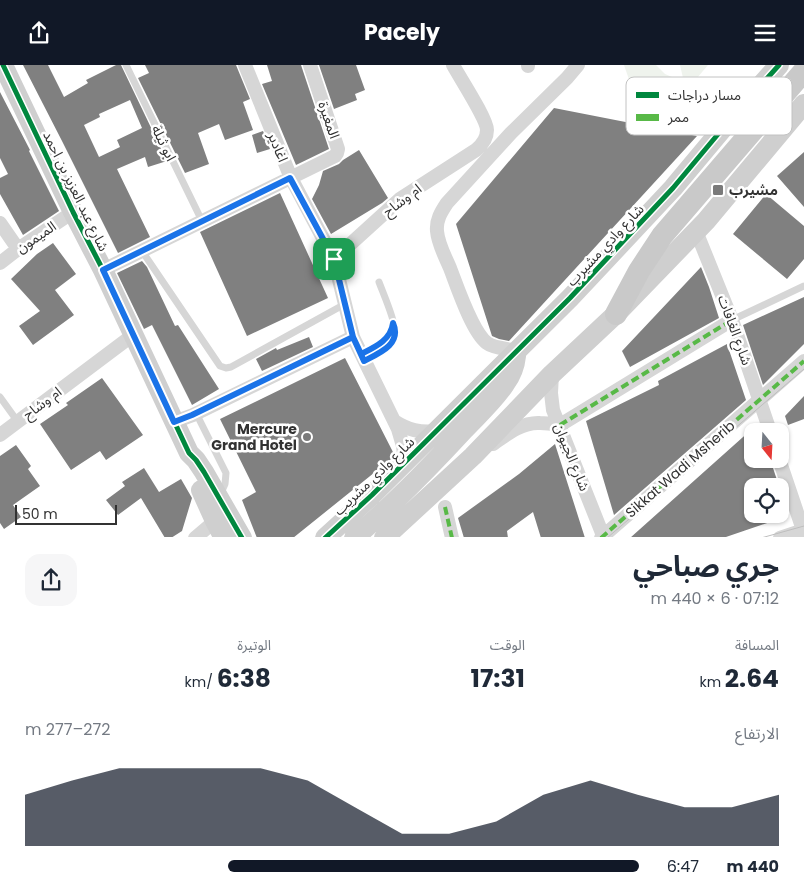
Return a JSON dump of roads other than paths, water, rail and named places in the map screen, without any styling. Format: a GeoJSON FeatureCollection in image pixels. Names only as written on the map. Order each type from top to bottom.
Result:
{"type":"FeatureCollection","features":[{"type":"Feature","properties":{"kind":"main road"},"geometry":{"type":"LineString","coordinates":[[792,85],[804,71]]}},
{"type":"Feature","properties":{"kind":"main road"},"geometry":{"type":"LineString","coordinates":[[616,314],[628,289],[662,236],[749,135]]}},
{"type":"Feature","properties":{"kind":"street","name":"شارع عبد العزيز بن احمد"},"geometry":{"type":"LineString","coordinates":[[3,65],[133,335],[187,428],[196,460],[242,537]]}},
{"type":"Feature","properties":{"kind":"street","name":"اغادير"},"geometry":{"type":"LineString","coordinates":[[245,65],[290,178],[334,259],[353,337],[394,421],[401,438],[405,463]]}},
{"type":"Feature","properties":{"kind":"street","name":"المغيرة"},"geometry":{"type":"LineString","coordinates":[[103,270],[335,156],[338,149],[337,143],[310,65]]}},
{"type":"Feature","properties":{"kind":"street","name":"ام وشاح"},"geometry":{"type":"LineString","coordinates":[[334,259],[400,199],[476,150],[485,141],[487,135],[486,123],[453,65]]}},
{"type":"Feature","properties":{"kind":"street"},"geometry":{"type":"LineString","coordinates":[[354,537],[378,518],[437,459],[499,393],[511,374],[516,362],[517,351],[488,344],[480,336],[464,305],[438,239],[437,225],[441,211],[511,133],[578,65]]}},
{"type":"Feature","properties":{"kind":"street","name":"شارع وادي مشيرب"},"geometry":{"type":"LineString","coordinates":[[768,77],[779,65]]}},
{"type":"Feature","properties":{"kind":"street"},"geometry":{"type":"LineString","coordinates":[[792,118],[804,104]]}},
{"type":"Feature","properties":{"kind":"street","name":"شارع وادي مشيرب"},"geometry":{"type":"LineString","coordinates":[[437,431],[570,298],[673,188],[717,135]]}},
{"type":"Feature","properties":{"kind":"street"},"geometry":{"type":"LineString","coordinates":[[384,537],[473,457],[552,375],[616,314],[706,221],[778,135]]}},
{"type":"Feature","properties":{"kind":"street","name":"الميمون"},"geometry":{"type":"LineString","coordinates":[[0,263],[74,212]]}},
{"type":"Feature","properties":{"kind":"street"},"geometry":{"type":"LineString","coordinates":[[0,223],[18,249]]}},
{"type":"Feature","properties":{"kind":"street","name":"شارع الغافات"},"geometry":{"type":"LineString","coordinates":[[696,231],[732,320],[767,423]]}},
{"type":"Feature","properties":{"kind":"street"},"geometry":{"type":"LineString","coordinates":[[473,457],[515,429],[527,424],[560,425],[732,320]]}},
{"type":"Feature","properties":{"kind":"street","name":"ام وشاح"},"geometry":{"type":"LineString","coordinates":[[0,435],[133,335]]}},
{"type":"Feature","properties":{"kind":"street"},"geometry":{"type":"LineString","coordinates":[[187,428],[353,337]]}},
{"type":"Feature","properties":{"kind":"street","name":"Sikkat Wadi Msherib"},"geometry":{"type":"LineString","coordinates":[[603,537],[804,361]]}},
{"type":"Feature","properties":{"kind":"street","name":"شارع الجيوان"},"geometry":{"type":"LineString","coordinates":[[552,375],[553,410],[603,537]]}},
{"type":"Feature","properties":{"kind":"street"},"geometry":{"type":"LineString","coordinates":[[394,421],[410,429],[437,431]]}},
{"type":"Feature","properties":{"kind":"street","name":"شارع عبد العزيز بن احمد"},"geometry":{"type":"LineString","coordinates":[[187,428],[191,463],[220,529]]}},
{"type":"Feature","properties":{"kind":"street","name":"شارع وادي مشريب"},"geometry":{"type":"LineString","coordinates":[[325,537],[372,495],[437,431]]}},
{"type":"Feature","properties":{"kind":"street"},"geometry":{"type":"LineString","coordinates":[[780,537],[804,531],[782,468]]}},
{"type":"Feature","properties":{"kind":"street"},"geometry":{"type":"LineString","coordinates":[[445,507],[452,537]]}},
{"type":"Feature","properties":{"kind":"street"},"geometry":{"type":"LineString","coordinates":[[195,537],[220,529]]}},
{"type":"Feature","properties":{"kind":"lane","name":"ابو ثيلة"},"geometry":{"type":"LineString","coordinates":[[126,65],[202,221]]}},
{"type":"Feature","properties":{"kind":"lane"},"geometry":{"type":"LineString","coordinates":[[142,251],[220,367],[231,367],[345,304]]}},
{"type":"Feature","properties":{"kind":"lane"},"geometry":{"type":"LineString","coordinates":[[363,358],[385,340],[392,330],[393,323],[379,282]]}},
{"type":"Feature","properties":{"kind":"lane"},"geometry":{"type":"LineString","coordinates":[[732,320],[804,286]]}},
{"type":"Feature","properties":{"kind":"lane"},"geometry":{"type":"LineString","coordinates":[[0,397],[18,422]]}},
{"type":"Feature","properties":{"kind":"lane"},"geometry":{"type":"LineString","coordinates":[[187,428],[226,473],[226,484],[219,498]]}},
{"type":"Feature","properties":{"kind":"tram line"},"geometry":{"type":"LineString","coordinates":[[608,537],[804,369]]}},
{"type":"Feature","properties":{"kind":"tram line"},"geometry":{"type":"LineString","coordinates":[[765,537],[804,526]]}},
{"type":"Feature","properties":{"kind":"place","name":"مشيرب"},"geometry":{"type":"Point","coordinates":[718,190]}},
{"type":"Feature","properties":{"kind":"place","name":"Mercure Grand Hotel"},"geometry":{"type":"Point","coordinates":[307,437]}}]}
